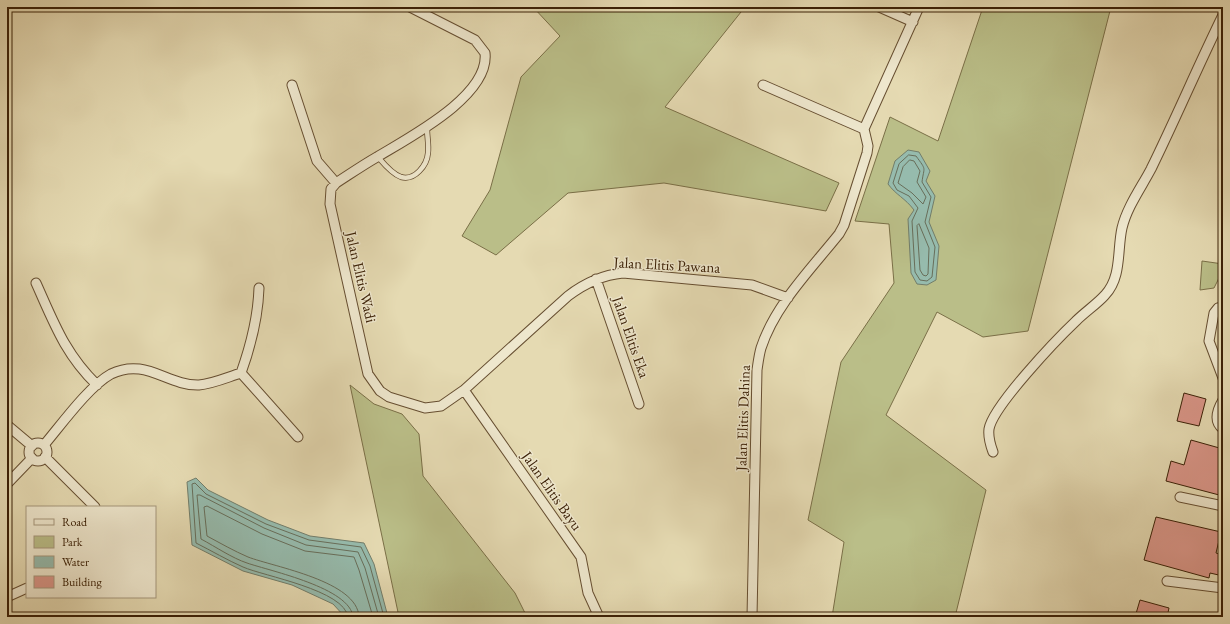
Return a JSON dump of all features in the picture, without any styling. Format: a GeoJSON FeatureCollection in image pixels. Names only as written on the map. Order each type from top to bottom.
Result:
{"type":"FeatureCollection","features":[{"type":"Feature","properties":{"kind":"street"},"geometry":{"type":"LineString","coordinates":[[292,84],[317,161],[336,183],[427,128],[449,110],[479,78],[484,70],[485,53],[475,40],[410,7]]}},
{"type":"Feature","properties":{"kind":"street"},"geometry":{"type":"LineString","coordinates":[[879,7],[913,22]]}},
{"type":"Feature","properties":{"kind":"street"},"geometry":{"type":"LineString","coordinates":[[763,85],[864,129],[919,7]]}},
{"type":"Feature","properties":{"kind":"street"},"geometry":{"type":"LineString","coordinates":[[993,452],[989,439],[989,428],[993,417],[1004,401],[1076,322],[1106,294],[1112,286],[1116,276],[1122,228],[1128,211],[1151,168],[1223,15]]}},
{"type":"Feature","properties":{"kind":"street","name":"Jalan Elitis Dahina"},"geometry":{"type":"LineString","coordinates":[[752,617],[757,370],[763,343],[771,326],[788,298],[839,234],[844,225],[867,153],[868,146],[864,129]]}},
{"type":"Feature","properties":{"kind":"street","name":"Jalan Elitis Wadi"},"geometry":{"type":"LineString","coordinates":[[336,183],[331,189],[330,204],[368,374],[373,383],[389,397],[425,408],[441,406],[464,390]]}},
{"type":"Feature","properties":{"kind":"street","name":"Jalan Elitis Pawana"},"geometry":{"type":"LineString","coordinates":[[464,390],[568,296],[583,285],[609,274],[623,273],[752,285],[788,298]]}},
{"type":"Feature","properties":{"kind":"street","name":"Jalan Elitis Eka"},"geometry":{"type":"LineString","coordinates":[[596,279],[639,404]]}},
{"type":"Feature","properties":{"kind":"street"},"geometry":{"type":"LineString","coordinates":[[36,283],[62,341],[73,358],[97,385]]}},
{"type":"Feature","properties":{"kind":"street"},"geometry":{"type":"LineString","coordinates":[[240,373],[247,356],[258,312],[259,288]]}},
{"type":"Feature","properties":{"kind":"street"},"geometry":{"type":"LineString","coordinates":[[1223,307],[1218,308],[1214,313],[1209,341],[1223,378]]}},
{"type":"Feature","properties":{"kind":"street"},"geometry":{"type":"LineString","coordinates":[[44,445],[97,385],[111,375],[122,370],[137,368],[150,370],[176,382],[200,385],[240,373]]}},
{"type":"Feature","properties":{"kind":"street"},"geometry":{"type":"LineString","coordinates":[[240,373],[298,437]]}},
{"type":"Feature","properties":{"kind":"street","name":"Jalan Elitis Bayu"},"geometry":{"type":"LineString","coordinates":[[464,390],[581,557],[588,592],[599,617]]}},
{"type":"Feature","properties":{"kind":"street"},"geometry":{"type":"LineString","coordinates":[[1223,400],[1216,417],[1218,424],[1223,429]]}},
{"type":"Feature","properties":{"kind":"street"},"geometry":{"type":"LineString","coordinates":[[7,425],[32,446]]}},
{"type":"Feature","properties":{"kind":"street"},"geometry":{"type":"LineString","coordinates":[[32,446],[39,443],[44,445],[47,450],[45,457],[40,460],[32,458]]}},
{"type":"Feature","properties":{"kind":"street"},"geometry":{"type":"LineString","coordinates":[[32,446],[30,454],[32,458]]}},
{"type":"Feature","properties":{"kind":"street"},"geometry":{"type":"LineString","coordinates":[[45,457],[94,506]]}},
{"type":"Feature","properties":{"kind":"street"},"geometry":{"type":"LineString","coordinates":[[7,484],[32,458]]}},
{"type":"Feature","properties":{"kind":"street"},"geometry":{"type":"LineString","coordinates":[[1180,497],[1223,506]]}},
{"type":"Feature","properties":{"kind":"street"},"geometry":{"type":"LineString","coordinates":[[1167,581],[1223,588]]}},
{"type":"Feature","properties":{"kind":"street"},"geometry":{"type":"LineString","coordinates":[[7,597],[26,588]]}},
{"type":"Feature","properties":{"kind":"lane"},"geometry":{"type":"LineString","coordinates":[[377,157],[393,172],[402,177],[407,177],[419,172],[426,161],[428,153],[427,128]]}},
{"type":"Feature","properties":{"kind":"green space"},"geometry":{"type":"Polygon","coordinates":[[[533,7],[745,7],[665,107],[839,183],[826,211],[664,183],[568,193],[496,255],[462,236],[490,190],[521,77],[560,36],[533,7]]]}},
{"type":"Feature","properties":{"kind":"green space"},"geometry":{"type":"Polygon","coordinates":[[[983,7],[1111,7],[1028,331],[983,337],[937,312],[886,415],[986,490],[955,617],[832,617],[844,542],[808,520],[841,362],[894,283],[889,224],[855,221],[890,117],[938,141],[983,7]]]}},
{"type":"Feature","properties":{"kind":"green space"},"geometry":{"type":"Polygon","coordinates":[[[1202,261],[1223,264],[1223,275],[1221,274],[1214,288],[1200,290],[1202,261]]]}},
{"type":"Feature","properties":{"kind":"green space"},"geometry":{"type":"Polygon","coordinates":[[[350,385],[374,404],[402,414],[419,434],[423,476],[515,593],[527,617],[399,617],[350,385]]]}},
{"type":"Feature","properties":{"kind":"water"},"geometry":{"type":"Polygon","coordinates":[[[908,150],[919,152],[930,171],[926,181],[935,196],[929,222],[939,246],[936,280],[927,285],[917,284],[911,273],[908,219],[914,210],[888,184],[895,161],[908,150]]]}},
{"type":"Feature","properties":{"kind":"water"},"geometry":{"type":"Polygon","coordinates":[[[196,478],[208,490],[268,520],[310,536],[364,543],[374,564],[388,617],[345,617],[333,604],[292,585],[243,571],[192,545],[187,482],[196,478]]]}},
{"type":"Feature","properties":{"kind":"building"},"geometry":{"type":"Polygon","coordinates":[[[1184,393],[1206,399],[1199,426],[1177,421],[1184,393]]]}},
{"type":"Feature","properties":{"kind":"building"},"geometry":{"type":"Polygon","coordinates":[[[1191,440],[1223,449],[1223,496],[1166,481],[1171,461],[1184,465],[1191,440]]]}},
{"type":"Feature","properties":{"kind":"building"},"geometry":{"type":"Polygon","coordinates":[[[1156,517],[1221,532],[1216,553],[1223,555],[1223,576],[1210,573],[1209,578],[1144,560],[1156,517]]]}},
{"type":"Feature","properties":{"kind":"building"},"geometry":{"type":"Polygon","coordinates":[[[1140,600],[1169,608],[1167,617],[1135,617],[1140,600]]]}}]}
